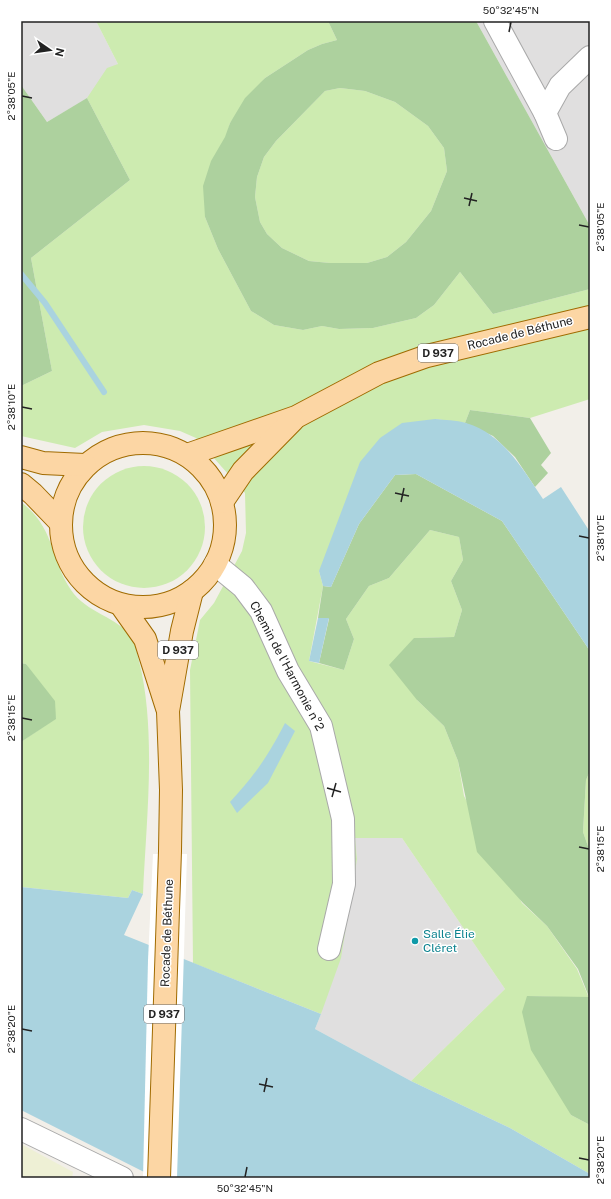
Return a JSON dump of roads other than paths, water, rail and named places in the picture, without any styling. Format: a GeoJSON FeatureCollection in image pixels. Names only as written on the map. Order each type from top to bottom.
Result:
{"type":"FeatureCollection","features":[{"type":"Feature","properties":{"kind":"main road","name":"Rocade de Béthune"},"geometry":{"type":"LineString","coordinates":[[187,455],[296,417],[379,373],[427,356],[590,317]]}},
{"type":"Feature","properties":{"kind":"main road","name":"Rocade de Béthune"},"geometry":{"type":"LineString","coordinates":[[222,502],[243,471],[296,417]]}},
{"type":"Feature","properties":{"kind":"main road"},"geometry":{"type":"LineString","coordinates":[[146,442],[160,444],[187,455],[203,468],[214,484],[222,502],[225,523],[223,544],[215,564],[205,579],[192,591],[170,603],[146,608],[121,605],[100,596],[78,576],[70,564],[62,544],[60,522],[63,501],[72,482],[85,465],[103,452],[124,444],[146,442]]}},
{"type":"Feature","properties":{"kind":"main road"},"geometry":{"type":"LineString","coordinates":[[21,457],[43,463],[85,465]]}},
{"type":"Feature","properties":{"kind":"main road"},"geometry":{"type":"LineString","coordinates":[[21,484],[33,494],[60,522]]}},
{"type":"Feature","properties":{"kind":"main road","name":"Rocade de Béthune"},"geometry":{"type":"LineString","coordinates":[[159,1178],[170,851],[171,790],[168,711],[182,632],[192,591]]}},
{"type":"Feature","properties":{"kind":"main road","name":"Rocade de Béthune"},"geometry":{"type":"LineString","coordinates":[[121,605],[145,638],[168,711]]}},
{"type":"Feature","properties":{"kind":"street"},"geometry":{"type":"LineString","coordinates":[[495,21],[545,113],[556,139]]}},
{"type":"Feature","properties":{"kind":"street"},"geometry":{"type":"LineString","coordinates":[[545,113],[560,86],[590,57]]}},
{"type":"Feature","properties":{"kind":"street","name":"Chemin de l'Harmonie n°2"},"geometry":{"type":"LineString","coordinates":[[215,564],[243,587],[261,612],[288,671],[321,726],[343,819],[344,884],[329,949]]}},
{"type":"Feature","properties":{"kind":"street"},"geometry":{"type":"LineString","coordinates":[[21,1129],[122,1178]]}},
{"type":"Feature","properties":{"kind":"water"},"geometry":{"type":"Polygon","coordinates":[[[435,419],[466,423],[491,435],[519,464],[543,499],[561,487],[590,532],[590,651],[502,521],[416,474],[395,475],[359,524],[331,587],[323,586],[319,571],[360,462],[380,438],[402,423],[435,419]]]}},
{"type":"Feature","properties":{"kind":"water"},"geometry":{"type":"Polygon","coordinates":[[[318,618],[329,618],[319,663],[309,661],[318,618]]]}},
{"type":"Feature","properties":{"kind":"water"},"geometry":{"type":"Polygon","coordinates":[[[285,723],[295,731],[268,783],[237,813],[230,802],[247,783],[260,765],[285,723]]]}},
{"type":"Feature","properties":{"kind":"water"},"geometry":{"type":"Polygon","coordinates":[[[21,887],[128,898],[132,890],[143,894],[124,935],[321,1014],[315,1029],[411,1081],[510,1128],[590,1174],[590,1178],[156,1178],[21,1110],[21,887]]]}},
{"type":"Feature","properties":{"kind":"waterway"},"geometry":{"type":"LineString","coordinates":[[21,274],[45,303],[104,392]]}},
{"type":"Feature","properties":{"kind":"place","name":"Salle Élie Cléret"},"geometry":{"type":"Point","coordinates":[415,941]}}]}
